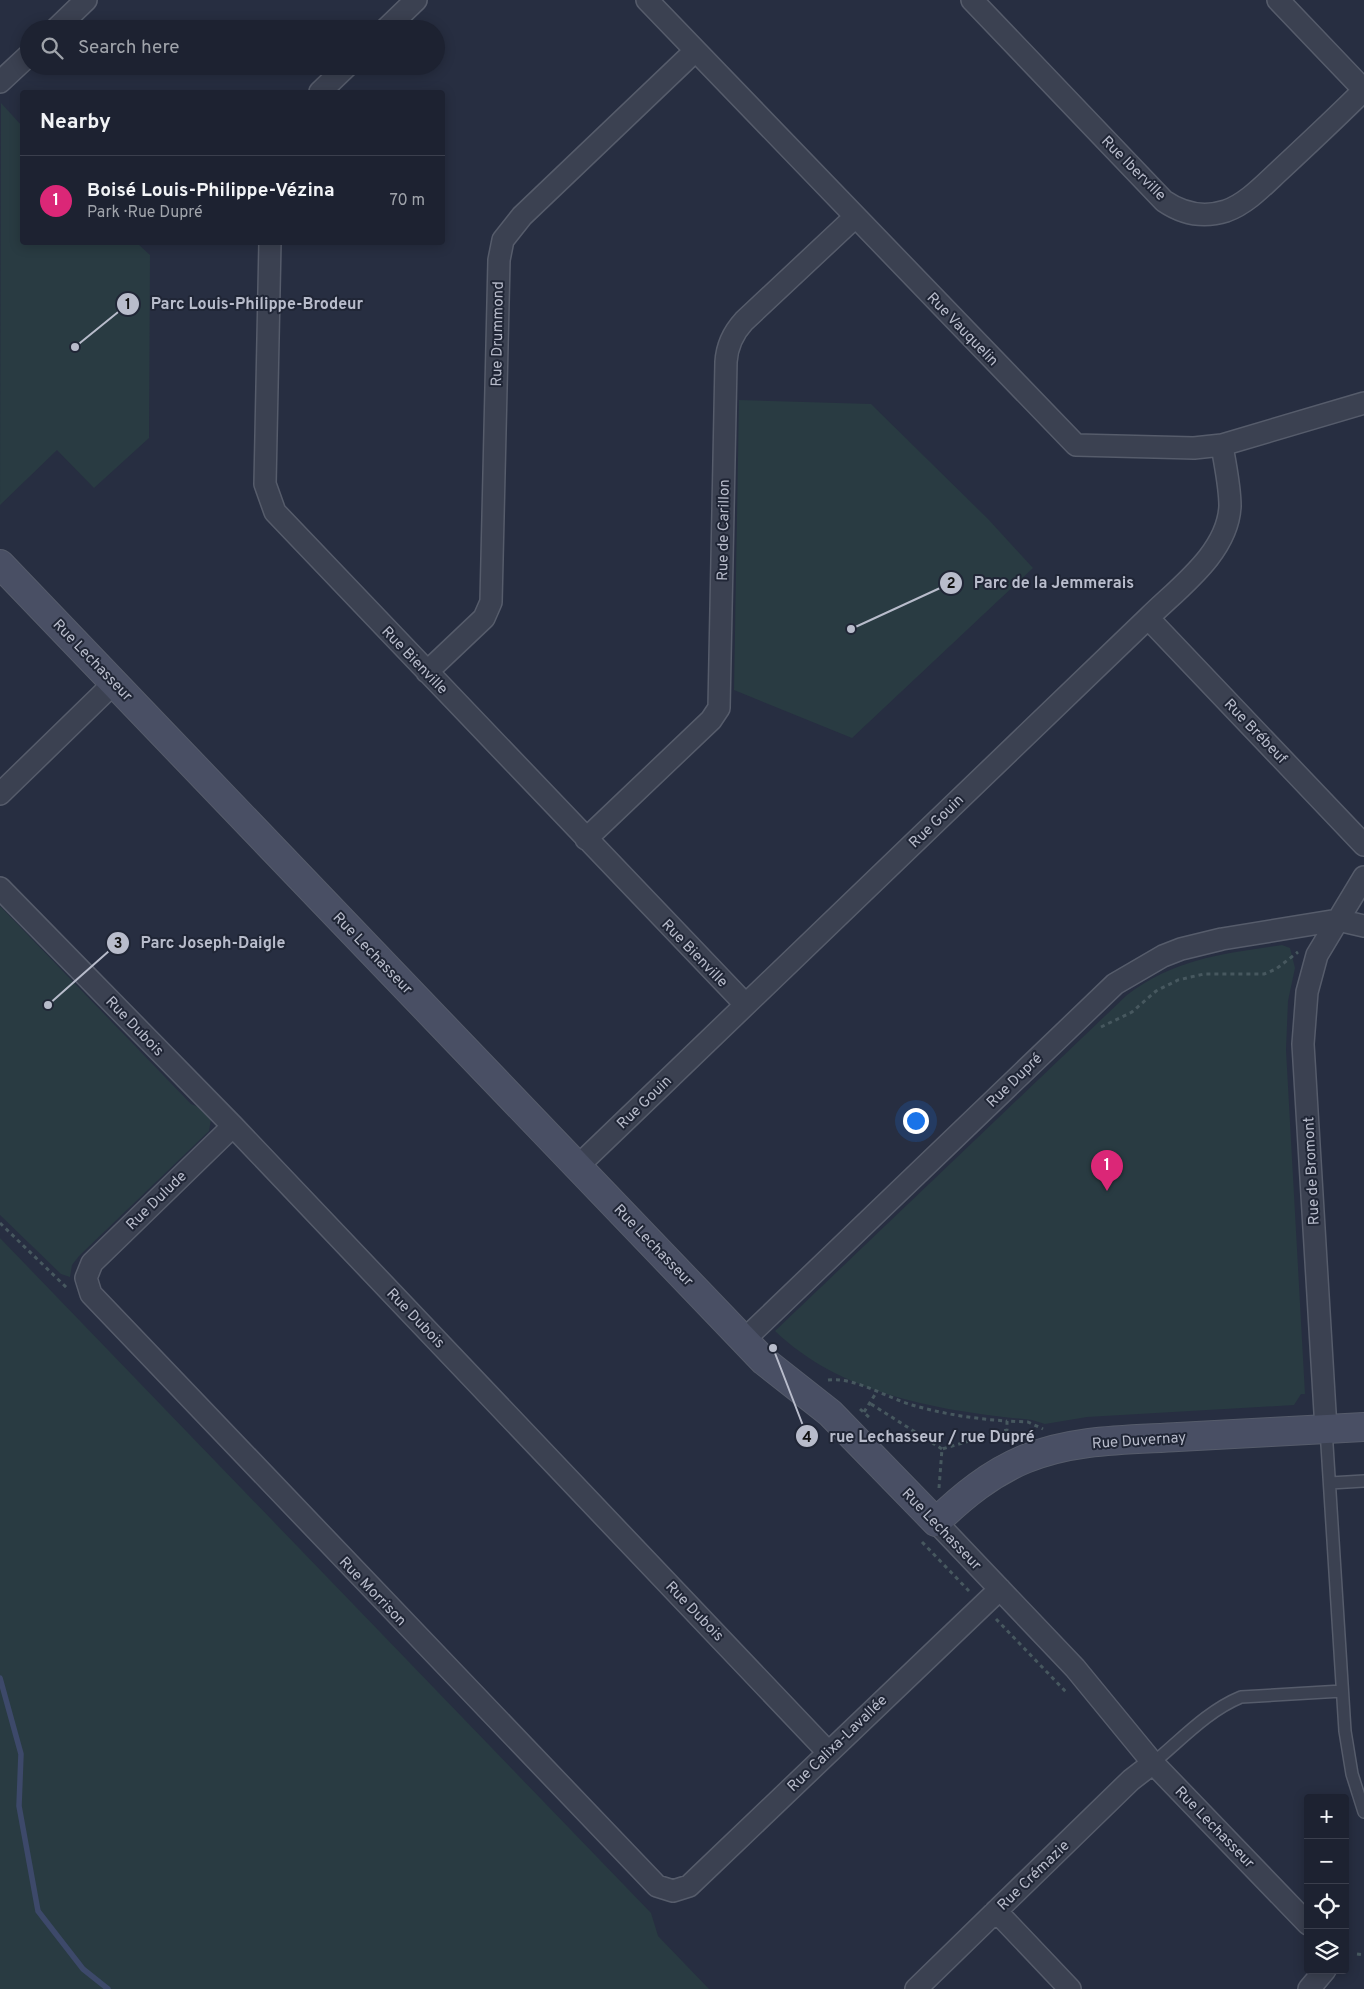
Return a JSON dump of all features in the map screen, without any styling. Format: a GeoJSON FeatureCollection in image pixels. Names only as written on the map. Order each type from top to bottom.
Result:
{"type":"FeatureCollection","features":[{"type":"Feature","properties":{"kind":"street"},"geometry":{"type":"LineString","coordinates":[[65,20],[86,0]]}},
{"type":"Feature","properties":{"kind":"street"},"geometry":{"type":"LineString","coordinates":[[395,20],[416,0]]}},
{"type":"Feature","properties":{"kind":"street","name":"Rue Vauquelin"},"geometry":{"type":"LineString","coordinates":[[646,0],[1073,443],[1080,447],[1194,448],[1222,445],[1364,403]]}},
{"type":"Feature","properties":{"kind":"street","name":"Rue Iberville"},"geometry":{"type":"LineString","coordinates":[[972,0],[1164,201],[1178,209],[1194,214],[1218,213],[1241,204],[1306,147],[1364,90]]}},
{"type":"Feature","properties":{"kind":"street"},"geometry":{"type":"LineString","coordinates":[[1278,0],[1364,90]]}},
{"type":"Feature","properties":{"kind":"street","name":"Rue Drummond"},"geometry":{"type":"LineString","coordinates":[[427,672],[484,618],[491,602],[498,260],[503,240],[522,216],[695,51]]}},
{"type":"Feature","properties":{"kind":"street"},"geometry":{"type":"LineString","coordinates":[[0,82],[20,63]]}},
{"type":"Feature","properties":{"kind":"street"},"geometry":{"type":"LineString","coordinates":[[322,90],[338,75]]}},
{"type":"Feature","properties":{"kind":"street","name":"Rue de Carillon"},"geometry":{"type":"LineString","coordinates":[[586,839],[711,720],[719,708],[726,362],[728,346],[734,333],[744,321],[855,217]]}},
{"type":"Feature","properties":{"kind":"street","name":"Rue Bienville"},"geometry":{"type":"LineString","coordinates":[[270,245],[265,469],[268,498],[275,512],[284,525],[744,1004]]}},
{"type":"Feature","properties":{"kind":"street","name":"Rue Gouin"},"geometry":{"type":"LineString","coordinates":[[578,1166],[744,1004],[1148,618],[1207,558],[1223,534],[1230,507],[1222,445]]}},
{"type":"Feature","properties":{"kind":"street","name":"Rue Lechasseur"},"geometry":{"type":"LineString","coordinates":[[0,564],[745,1339],[784,1378],[830,1413],[936,1522],[1074,1668],[1153,1763],[1304,1920]]}},
{"type":"Feature","properties":{"kind":"street","name":"Rue Brébeuf"},"geometry":{"type":"LineString","coordinates":[[1148,618],[1364,845]]}},
{"type":"Feature","properties":{"kind":"street"},"geometry":{"type":"LineString","coordinates":[[0,794],[115,682]]}},
{"type":"Feature","properties":{"kind":"street"},"geometry":{"type":"LineString","coordinates":[[1364,877],[1338,920],[1364,926]]}},
{"type":"Feature","properties":{"kind":"street","name":"Rue Dubois"},"geometry":{"type":"LineString","coordinates":[[0,888],[233,1126],[828,1752]]}},
{"type":"Feature","properties":{"kind":"street","name":"Rue Dupré"},"geometry":{"type":"LineString","coordinates":[[745,1339],[1115,984],[1148,963],[1181,948],[1222,939],[1338,920]]}},
{"type":"Feature","properties":{"kind":"street","name":"Rue de Bromont"},"geometry":{"type":"LineString","coordinates":[[1326,1429],[1303,1044],[1307,992],[1317,955],[1338,920]]}},
{"type":"Feature","properties":{"kind":"street","name":"Rue Dulude"},"geometry":{"type":"LineString","coordinates":[[86,1278],[95,1258],[233,1126]]}},
{"type":"Feature","properties":{"kind":"street","name":"Rue Morrison"},"geometry":{"type":"LineString","coordinates":[[86,1278],[88,1289],[94,1299],[246,1459],[651,1881],[662,1889],[673,1891]]}},
{"type":"Feature","properties":{"kind":"street","name":"Rue Duvernay"},"geometry":{"type":"LineString","coordinates":[[936,1522],[956,1502],[996,1473],[1026,1458],[1052,1449],[1111,1441],[1364,1426]]}},
{"type":"Feature","properties":{"kind":"street","name":"Rue Calixa-Lavallée"},"geometry":{"type":"LineString","coordinates":[[673,1891],[684,1889],[693,1883],[1000,1589]]}},
{"type":"Feature","properties":{"kind":"street","name":"Rue Crémazie"},"geometry":{"type":"LineString","coordinates":[[916,1989],[1131,1780],[1153,1763]]}},
{"type":"Feature","properties":{"kind":"street"},"geometry":{"type":"LineString","coordinates":[[996,1911],[1070,1989]]}},
{"type":"Feature","properties":{"kind":"street"},"geometry":{"type":"LineString","coordinates":[[1309,1989],[1322,1974]]}},
{"type":"Feature","properties":{"kind":"lane"},"geometry":{"type":"LineString","coordinates":[[1326,1429],[1345,1731],[1352,1774],[1364,1812]]}},
{"type":"Feature","properties":{"kind":"lane"},"geometry":{"type":"LineString","coordinates":[[1330,1483],[1364,1481]]}},
{"type":"Feature","properties":{"kind":"lane"},"geometry":{"type":"LineString","coordinates":[[1153,1763],[1199,1723],[1226,1704],[1241,1698],[1342,1691]]}},
{"type":"Feature","properties":{"kind":"path"},"geometry":{"type":"LineString","coordinates":[[1098,1028],[1132,1012],[1156,991],[1178,980],[1204,974],[1264,974],[1276,969],[1302,948]]}},
{"type":"Feature","properties":{"kind":"path"},"geometry":{"type":"LineString","coordinates":[[0,1223],[65,1285]]}},
{"type":"Feature","properties":{"kind":"path"},"geometry":{"type":"LineString","coordinates":[[828,1380],[843,1379],[910,1405],[950,1415],[1028,1422],[1044,1430]]}},
{"type":"Feature","properties":{"kind":"path"},"geometry":{"type":"LineString","coordinates":[[864,1412],[871,1404],[876,1393]]}},
{"type":"Feature","properties":{"kind":"path"},"geometry":{"type":"LineString","coordinates":[[871,1404],[942,1449],[1007,1430],[1007,1421]]}},
{"type":"Feature","properties":{"kind":"path"},"geometry":{"type":"LineString","coordinates":[[939,1491],[942,1449]]}},
{"type":"Feature","properties":{"kind":"path"},"geometry":{"type":"LineString","coordinates":[[1357,1954],[1364,1955]]}},
{"type":"Feature","properties":{"kind":"shaded area"},"geometry":{"type":"Polygon","coordinates":[[[1,103],[20,124],[20,245],[139,245],[150,255],[149,438],[94,488],[57,450],[0,505],[1,103]]]}},
{"type":"Feature","properties":{"kind":"shaded area"},"geometry":{"type":"Polygon","coordinates":[[[739,400],[871,404],[988,519],[1033,568],[852,738],[734,690],[739,400]]]}},
{"type":"Feature","properties":{"kind":"shaded area"},"geometry":{"type":"Polygon","coordinates":[[[0,906],[191,1104],[203,1109],[211,1119],[209,1131],[79,1256],[72,1265],[70,1277],[61,1274],[0,1215],[0,906]]]}},
{"type":"Feature","properties":{"kind":"shaded area"},"geometry":{"type":"Polygon","coordinates":[[[1282,945],[1290,948],[1295,968],[1288,1001],[1286,1050],[1305,1394],[1301,1394],[1294,1405],[1087,1417],[1045,1424],[1032,1420],[929,1405],[862,1385],[831,1371],[802,1353],[775,1331],[1127,995],[1145,983],[1182,965],[1240,951],[1282,945]]]}},
{"type":"Feature","properties":{"kind":"shaded area"},"geometry":{"type":"Polygon","coordinates":[[[0,1238],[651,1913],[658,1936],[709,1989],[0,1989],[0,1238]]]}},
{"type":"Feature","properties":{"kind":"waterway"},"geometry":{"type":"LineString","coordinates":[[0,1678],[21,1754],[19,1806],[38,1911],[83,1969],[108,1989]]}},
{"type":"Feature","properties":{"kind":"place","name":"Parc Louis-Philippe-Brodeur"},"geometry":{"type":"Point","coordinates":[75,347]}},
{"type":"Feature","properties":{"kind":"place","name":"Parc de la Jemmerais"},"geometry":{"type":"Point","coordinates":[851,629]}},
{"type":"Feature","properties":{"kind":"place","name":"Parc Joseph-Daigle"},"geometry":{"type":"Point","coordinates":[48,1005]}},
{"type":"Feature","properties":{"kind":"place","name":"Boisé Louis-Philippe-Vézina"},"geometry":{"type":"Point","coordinates":[1107,1191]}},
{"type":"Feature","properties":{"kind":"place","name":"rue Lechasseur / rue Dupré"},"geometry":{"type":"Point","coordinates":[773,1348]}}]}
